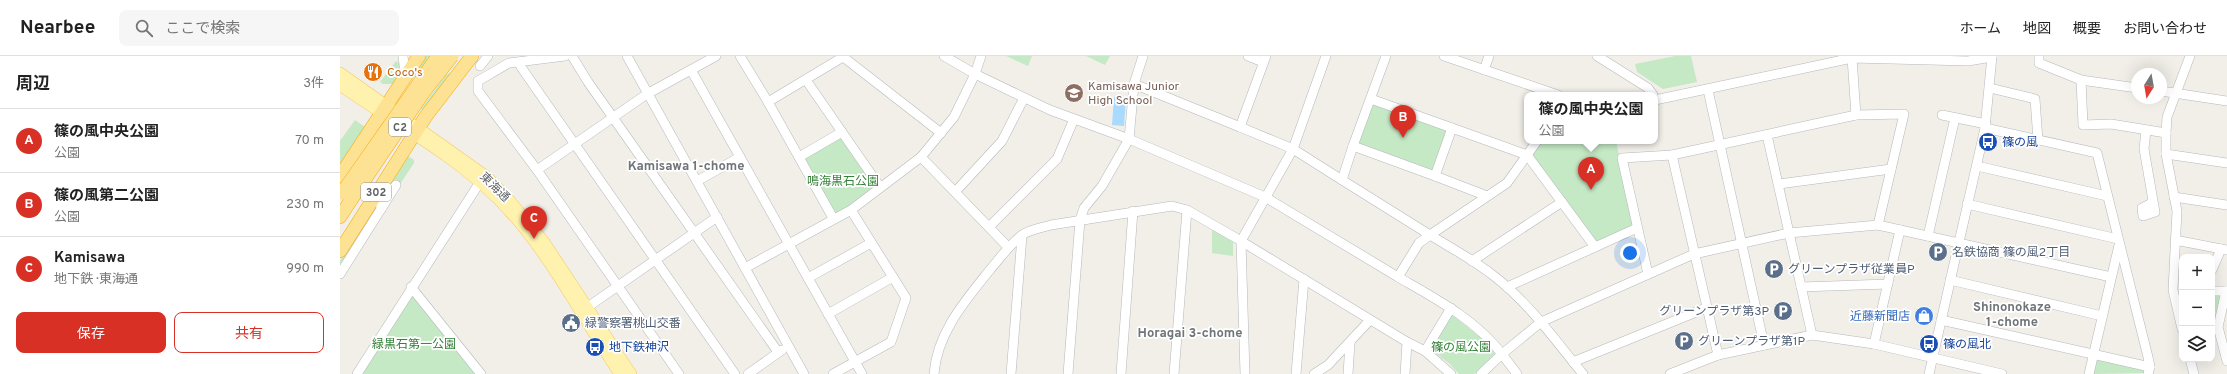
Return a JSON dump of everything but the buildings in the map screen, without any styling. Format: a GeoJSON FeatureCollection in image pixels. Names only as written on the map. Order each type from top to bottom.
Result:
{"type":"FeatureCollection","features":[{"type":"Feature","properties":{"kind":"highway"},"geometry":{"type":"LineString","coordinates":[[340,176],[386,108],[405,74],[419,56]]}},
{"type":"Feature","properties":{"kind":"highway","name":"C2"},"geometry":{"type":"LineString","coordinates":[[340,217],[343,194],[438,56]]}},
{"type":"Feature","properties":{"kind":"highway","name":"C2"},"geometry":{"type":"LineString","coordinates":[[343,194],[452,56]]}},
{"type":"Feature","properties":{"kind":"highway"},"geometry":{"type":"LineString","coordinates":[[386,108],[412,80],[454,68],[466,56]]}},
{"type":"Feature","properties":{"kind":"highway","name":"302"},"geometry":{"type":"LineString","coordinates":[[340,251],[378,187],[414,131],[476,61]]}},
{"type":"Feature","properties":{"kind":"highway","name":"302"},"geometry":{"type":"LineString","coordinates":[[343,194],[351,174],[373,168],[414,131]]}},
{"type":"Feature","properties":{"kind":"highway"},"geometry":{"type":"LineString","coordinates":[[340,243],[362,214]]}},
{"type":"Feature","properties":{"kind":"main road"},"geometry":{"type":"LineString","coordinates":[[340,73],[386,108]]}},
{"type":"Feature","properties":{"kind":"main road"},"geometry":{"type":"LineString","coordinates":[[340,86],[386,108]]}},
{"type":"Feature","properties":{"kind":"main road","name":"東海通"},"geometry":{"type":"LineString","coordinates":[[386,108],[480,182],[512,215],[631,374]]}},
{"type":"Feature","properties":{"kind":"main road","name":"東海通"},"geometry":{"type":"LineString","coordinates":[[414,131],[487,177],[510,201],[544,242],[620,374]]}},
{"type":"Feature","properties":{"kind":"street"},"geometry":{"type":"LineString","coordinates":[[403,56],[405,74]]}},
{"type":"Feature","properties":{"kind":"street"},"geometry":{"type":"LineString","coordinates":[[476,61],[488,56]]}},
{"type":"Feature","properties":{"kind":"street"},"geometry":{"type":"LineString","coordinates":[[565,56],[509,63],[478,81],[477,87],[537,170],[679,374]]}},
{"type":"Feature","properties":{"kind":"street"},"geometry":{"type":"LineString","coordinates":[[572,56],[778,352]]}},
{"type":"Feature","properties":{"kind":"street"},"geometry":{"type":"LineString","coordinates":[[627,56],[647,94],[718,217],[804,374]]}},
{"type":"Feature","properties":{"kind":"street"},"geometry":{"type":"LineString","coordinates":[[537,170],[647,94],[716,56]]}},
{"type":"Feature","properties":{"kind":"street"},"geometry":{"type":"LineString","coordinates":[[740,56],[768,102],[833,218]]}},
{"type":"Feature","properties":{"kind":"street"},"geometry":{"type":"LineString","coordinates":[[768,102],[843,56],[942,133]]}},
{"type":"Feature","properties":{"kind":"street"},"geometry":{"type":"LineString","coordinates":[[944,56],[975,74],[1024,98],[1074,120],[1129,139],[1265,198],[1451,308],[1476,327],[1502,354],[1517,374]]}},
{"type":"Feature","properties":{"kind":"street"},"geometry":{"type":"LineString","coordinates":[[746,268],[833,218],[850,210],[921,157],[954,117],[982,56]]}},
{"type":"Feature","properties":{"kind":"street"},"geometry":{"type":"LineString","coordinates":[[1068,374],[1080,220],[1084,208],[1102,186],[1129,139],[1134,84],[1143,56]]}},
{"type":"Feature","properties":{"kind":"street"},"geometry":{"type":"LineString","coordinates":[[1240,127],[1264,59],[1248,56]]}},
{"type":"Feature","properties":{"kind":"street"},"geometry":{"type":"LineString","coordinates":[[1245,374],[1241,241],[1294,149],[1326,56]]}},
{"type":"Feature","properties":{"kind":"street"},"geometry":{"type":"LineString","coordinates":[[1342,180],[1386,56]]}},
{"type":"Feature","properties":{"kind":"street"},"geometry":{"type":"LineString","coordinates":[[1444,56],[1549,92]]}},
{"type":"Feature","properties":{"kind":"street"},"geometry":{"type":"LineString","coordinates":[[1484,70],[1488,56]]}},
{"type":"Feature","properties":{"kind":"street"},"geometry":{"type":"LineString","coordinates":[[1597,56],[1648,88],[1651,92]]}},
{"type":"Feature","properties":{"kind":"street"},"geometry":{"type":"LineString","coordinates":[[2039,56],[2039,63],[2081,80],[2131,87]]}},
{"type":"Feature","properties":{"kind":"street"},"geometry":{"type":"LineString","coordinates":[[2182,326],[2175,240],[2177,211],[2166,154],[2166,133],[2167,117],[2190,56]]}},
{"type":"Feature","properties":{"kind":"street"},"geometry":{"type":"LineString","coordinates":[[1658,98],[1708,90],[1852,58],[1879,57],[1968,61],[1992,57],[1986,126],[1929,374]]}},
{"type":"Feature","properties":{"kind":"street"},"geometry":{"type":"LineString","coordinates":[[1852,58],[1856,115]]}},
{"type":"Feature","properties":{"kind":"street"},"geometry":{"type":"LineString","coordinates":[[520,62],[521,67],[735,374]]}},
{"type":"Feature","properties":{"kind":"street"},"geometry":{"type":"LineString","coordinates":[[691,70],[862,374]]}},
{"type":"Feature","properties":{"kind":"street"},"geometry":{"type":"LineString","coordinates":[[806,80],[880,187]]}},
{"type":"Feature","properties":{"kind":"street"},"geometry":{"type":"LineString","coordinates":[[2081,80],[2083,126],[2111,124],[2166,133]]}},
{"type":"Feature","properties":{"kind":"street"},"geometry":{"type":"LineString","coordinates":[[1134,84],[1294,149],[1472,261],[1507,287],[1541,322],[1583,374]]}},
{"type":"Feature","properties":{"kind":"street"},"geometry":{"type":"LineString","coordinates":[[1990,88],[2035,98],[2038,140]]}},
{"type":"Feature","properties":{"kind":"street"},"geometry":{"type":"LineString","coordinates":[[1708,90],[1764,345]]}},
{"type":"Feature","properties":{"kind":"street"},"geometry":{"type":"LineString","coordinates":[[2167,92],[2227,101]]}},
{"type":"Feature","properties":{"kind":"street"},"geometry":{"type":"LineString","coordinates":[[955,192],[1002,141],[1024,98]]}},
{"type":"Feature","properties":{"kind":"street"},"geometry":{"type":"LineString","coordinates":[[1371,99],[1527,155],[1595,246]]}},
{"type":"Feature","properties":{"kind":"street"},"geometry":{"type":"LineString","coordinates":[[1648,274],[1622,158],[1672,155],[1856,115],[1904,114],[1878,225]]}},
{"type":"Feature","properties":{"kind":"street"},"geometry":{"type":"LineString","coordinates":[[1941,320],[2094,355],[2149,371],[2097,153],[2038,140],[1942,115]]}},
{"type":"Feature","properties":{"kind":"street"},"geometry":{"type":"LineString","coordinates":[[1928,236],[1955,118]]}},
{"type":"Feature","properties":{"kind":"street"},"geometry":{"type":"LineString","coordinates":[[989,228],[1057,159],[1074,120]]}},
{"type":"Feature","properties":{"kind":"street"},"geometry":{"type":"LineString","coordinates":[[1435,176],[1452,128]]}},
{"type":"Feature","properties":{"kind":"street"},"geometry":{"type":"LineString","coordinates":[[2146,130],[2144,149],[2152,200]]}},
{"type":"Feature","properties":{"kind":"street"},"geometry":{"type":"LineString","coordinates":[[799,157],[842,132]]}},
{"type":"Feature","properties":{"kind":"street"},"geometry":{"type":"LineString","coordinates":[[1767,135],[1812,335]]}},
{"type":"Feature","properties":{"kind":"street"},"geometry":{"type":"LineString","coordinates":[[1398,277],[1419,243],[1507,183],[1534,144]]}},
{"type":"Feature","properties":{"kind":"street"},"geometry":{"type":"LineString","coordinates":[[1353,146],[1486,196]]}},
{"type":"Feature","properties":{"kind":"street"},"geometry":{"type":"LineString","coordinates":[[2166,154],[2227,163]]}},
{"type":"Feature","properties":{"kind":"street"},"geometry":{"type":"LineString","coordinates":[[1672,155],[1718,355]]}},
{"type":"Feature","properties":{"kind":"street"},"geometry":{"type":"LineString","coordinates":[[697,181],[740,157]]}},
{"type":"Feature","properties":{"kind":"street"},"geometry":{"type":"LineString","coordinates":[[921,157],[1008,247]]}},
{"type":"Feature","properties":{"kind":"street"},"geometry":{"type":"LineString","coordinates":[[1977,166],[2107,196]]}},
{"type":"Feature","properties":{"kind":"street"},"geometry":{"type":"LineString","coordinates":[[1778,184],[1891,169]]}},
{"type":"Feature","properties":{"kind":"street"},"geometry":{"type":"LineString","coordinates":[[356,374],[480,182]]}},
{"type":"Feature","properties":{"kind":"street"},"geometry":{"type":"LineString","coordinates":[[340,274],[396,185]]}},
{"type":"Feature","properties":{"kind":"street"},"geometry":{"type":"LineString","coordinates":[[378,187],[381,209]]}},
{"type":"Feature","properties":{"kind":"street"},"geometry":{"type":"LineString","coordinates":[[2174,197],[2227,205]]}},
{"type":"Feature","properties":{"kind":"street"},"geometry":{"type":"LineString","coordinates":[[1472,261],[1562,202]]}},
{"type":"Feature","properties":{"kind":"street"},"geometry":{"type":"LineString","coordinates":[[1967,204],[2119,241]]}},
{"type":"Feature","properties":{"kind":"street"},"geometry":{"type":"LineString","coordinates":[[934,374],[946,332],[957,310],[1008,247],[1022,236],[1034,229],[1164,206],[1172,206],[1187,210],[1241,241],[1370,320],[1425,351],[1451,374]]}},
{"type":"Feature","properties":{"kind":"street"},"geometry":{"type":"LineString","coordinates":[[833,374],[891,342],[906,298],[850,210]]}},
{"type":"Feature","properties":{"kind":"street"},"geometry":{"type":"LineString","coordinates":[[1174,374],[1187,210]]}},
{"type":"Feature","properties":{"kind":"street"},"geometry":{"type":"LineString","coordinates":[[1121,374],[1133,211]]}},
{"type":"Feature","properties":{"kind":"street"},"geometry":{"type":"LineString","coordinates":[[583,310],[617,285],[718,217]]}},
{"type":"Feature","properties":{"kind":"street"},"geometry":{"type":"LineString","coordinates":[[1481,374],[1502,354],[1541,322],[1694,254],[1789,233],[1878,225],[2111,277]]}},
{"type":"Feature","properties":{"kind":"street"},"geometry":{"type":"LineString","coordinates":[[1507,287],[1637,228]]}},
{"type":"Feature","properties":{"kind":"street"},"geometry":{"type":"LineString","coordinates":[[1874,344],[1900,230]]}},
{"type":"Feature","properties":{"kind":"street"},"geometry":{"type":"LineString","coordinates":[[1011,374],[1022,236]]}},
{"type":"Feature","properties":{"kind":"street"},"geometry":{"type":"LineString","coordinates":[[2175,240],[2224,249],[2215,265]]}},
{"type":"Feature","properties":{"kind":"street"},"geometry":{"type":"LineString","coordinates":[[2089,374],[2119,241]]}},
{"type":"Feature","properties":{"kind":"street"},"geometry":{"type":"LineString","coordinates":[[808,278],[872,243]]}},
{"type":"Feature","properties":{"kind":"street"},"geometry":{"type":"LineString","coordinates":[[828,314],[893,277]]}},
{"type":"Feature","properties":{"kind":"street"},"geometry":{"type":"LineString","coordinates":[[1296,374],[1304,279]]}},
{"type":"Feature","properties":{"kind":"street"},"geometry":{"type":"LineString","coordinates":[[1950,280],[2102,316]]}},
{"type":"Feature","properties":{"kind":"street"},"geometry":{"type":"LineString","coordinates":[[1801,287],[1888,284]]}},
{"type":"Feature","properties":{"kind":"street"},"geometry":{"type":"LineString","coordinates":[[411,287],[481,374]]}},
{"type":"Feature","properties":{"kind":"street"},"geometry":{"type":"LineString","coordinates":[[2215,291],[2227,291],[2222,326],[2227,361]]}},
{"type":"Feature","properties":{"kind":"street"},"geometry":{"type":"LineString","coordinates":[[1425,351],[1451,308]]}},
{"type":"Feature","properties":{"kind":"street"},"geometry":{"type":"LineString","coordinates":[[1574,362],[1706,308]]}},
{"type":"Feature","properties":{"kind":"street"},"geometry":{"type":"LineString","coordinates":[[1314,374],[1328,365],[1370,320]]}},
{"type":"Feature","properties":{"kind":"street"},"geometry":{"type":"LineString","coordinates":[[1670,374],[1718,355],[1812,335],[1874,344],[2002,374]]}},
{"type":"Feature","properties":{"kind":"street"},"geometry":{"type":"LineString","coordinates":[[1405,374],[1408,342]]}},
{"type":"Feature","properties":{"kind":"street"},"geometry":{"type":"LineString","coordinates":[[1348,374],[1350,343]]}},
{"type":"Feature","properties":{"kind":"street"},"geometry":{"type":"LineString","coordinates":[[748,374],[788,346]]}},
{"type":"Feature","properties":{"kind":"street"},"geometry":{"type":"LineString","coordinates":[[2191,362],[2194,374]]}},
{"type":"Feature","properties":{"kind":"green space"},"geometry":{"type":"Polygon","coordinates":[[[423,56],[432,56],[418,75],[410,80],[423,56]]]}},
{"type":"Feature","properties":{"kind":"green space"},"geometry":{"type":"Polygon","coordinates":[[[1006,56],[1032,56],[1028,66],[1006,56]]]}},
{"type":"Feature","properties":{"kind":"green space"},"geometry":{"type":"Polygon","coordinates":[[[1086,56],[1110,56],[1105,65],[1086,56]]]}},
{"type":"Feature","properties":{"kind":"green space"},"geometry":{"type":"Polygon","coordinates":[[[1675,56],[1691,56],[1697,82],[1663,89],[1637,72],[1635,64],[1675,56]]]}},
{"type":"Feature","properties":{"kind":"green space"},"geometry":{"type":"Polygon","coordinates":[[[396,61],[401,65],[401,73],[393,84],[383,84],[380,82],[396,61]]]}},
{"type":"Feature","properties":{"kind":"green space"},"geometry":{"type":"Polygon","coordinates":[[[452,72],[425,111],[421,109],[446,75],[452,72]]]}},
{"type":"Feature","properties":{"kind":"green space"},"geometry":{"type":"Polygon","coordinates":[[[1375,104],[1446,129],[1448,133],[1434,171],[1430,172],[1360,146],[1359,143],[1372,105],[1375,104]]]}},
{"type":"Feature","properties":{"kind":"green space"},"geometry":{"type":"Polygon","coordinates":[[[355,120],[365,127],[340,167],[340,141],[355,120]]]}},
{"type":"Feature","properties":{"kind":"green space","name":"鳴海黒石公園"},"geometry":{"type":"Polygon","coordinates":[[[838,137],[842,138],[875,184],[874,189],[837,213],[833,212],[804,160],[805,156],[838,137]]]}},
{"type":"Feature","properties":{"kind":"green space"},"geometry":{"type":"Polygon","coordinates":[[[1538,144],[1617,144],[1633,223],[1631,228],[1599,242],[1594,241],[1531,157],[1531,153],[1538,144]]]}},
{"type":"Feature","properties":{"kind":"green space"},"geometry":{"type":"Polygon","coordinates":[[[406,155],[414,160],[414,163],[400,184],[383,196],[382,192],[406,155]]]}},
{"type":"Feature","properties":{"kind":"green space"},"geometry":{"type":"Polygon","coordinates":[[[376,201],[380,203],[340,270],[340,261],[376,201]]]}},
{"type":"Feature","properties":{"kind":"green space"},"geometry":{"type":"Polygon","coordinates":[[[1212,229],[1233,242],[1233,256],[1212,253],[1212,229]]]}},
{"type":"Feature","properties":{"kind":"green space"},"geometry":{"type":"Polygon","coordinates":[[[2215,294],[2219,294],[2221,297],[2216,330],[2215,294]]]}},
{"type":"Feature","properties":{"kind":"green space","name":"緑黒石第一公園"},"geometry":{"type":"Polygon","coordinates":[[[415,296],[476,374],[360,374],[408,297],[415,296]]]}},
{"type":"Feature","properties":{"kind":"green space","name":"篠の風公園"},"geometry":{"type":"Polygon","coordinates":[[[1452,315],[1480,337],[1495,354],[1495,358],[1474,374],[1459,374],[1450,364],[1430,349],[1452,315]]]}},
{"type":"Feature","properties":{"kind":"green space"},"geometry":{"type":"Polygon","coordinates":[[[2098,359],[2143,369],[2146,373],[2092,374],[2095,360],[2098,359]]]}},
{"type":"Feature","properties":{"kind":"water"},"geometry":{"type":"Polygon","coordinates":[[[1114,97],[1126,98],[1124,126],[1112,125],[1114,97]]]}},
{"type":"Feature","properties":{"kind":"place","name":"Coco's"},"geometry":{"type":"Point","coordinates":[373,72]}},
{"type":"Feature","properties":{"kind":"place","name":"Kamisawa Junior High School"},"geometry":{"type":"Point","coordinates":[1074,93]}},
{"type":"Feature","properties":{"kind":"place","name":"篠の風第二公園"},"geometry":{"type":"Point","coordinates":[1403,138]}},
{"type":"Feature","properties":{"kind":"place","name":"篠の風"},"geometry":{"type":"Point","coordinates":[1988,142]}},
{"type":"Feature","properties":{"kind":"place","name":"篠の風中央公園"},"geometry":{"type":"Point","coordinates":[1591,190]}},
{"type":"Feature","properties":{"kind":"place","name":"Kamisawa"},"geometry":{"type":"Point","coordinates":[534,239]}},
{"type":"Feature","properties":{"kind":"place","name":"名鉄協商 篠の風2丁目"},"geometry":{"type":"Point","coordinates":[1938,252]}},
{"type":"Feature","properties":{"kind":"place","name":"グリーンプラザ従業員P"},"geometry":{"type":"Point","coordinates":[1774,269]}},
{"type":"Feature","properties":{"kind":"place","name":"グリーンプラザ第3P"},"geometry":{"type":"Point","coordinates":[1783,311]}},
{"type":"Feature","properties":{"kind":"place","name":"近藤新聞店"},"geometry":{"type":"Point","coordinates":[1924,316]}},
{"type":"Feature","properties":{"kind":"place","name":"緑警察署桃山交番"},"geometry":{"type":"Point","coordinates":[571,323]}},
{"type":"Feature","properties":{"kind":"place","name":"グリーンプラザ第1P"},"geometry":{"type":"Point","coordinates":[1684,341]}},
{"type":"Feature","properties":{"kind":"place","name":"篠の風北"},"geometry":{"type":"Point","coordinates":[1929,344]}},
{"type":"Feature","properties":{"kind":"place","name":"地下鉄神沢"},"geometry":{"type":"Point","coordinates":[595,347]}},
{"type":"Feature","properties":{"kind":"district","name":"Kamisawa 1-chome"},"geometry":{"type":"Point","coordinates":[686,165]}},
{"type":"Feature","properties":{"kind":"district","name":"Shinonokaze 1-chome"},"geometry":{"type":"Point","coordinates":[2012,314]}},
{"type":"Feature","properties":{"kind":"district","name":"Horagai 3-chome"},"geometry":{"type":"Point","coordinates":[1190,332]}}]}
